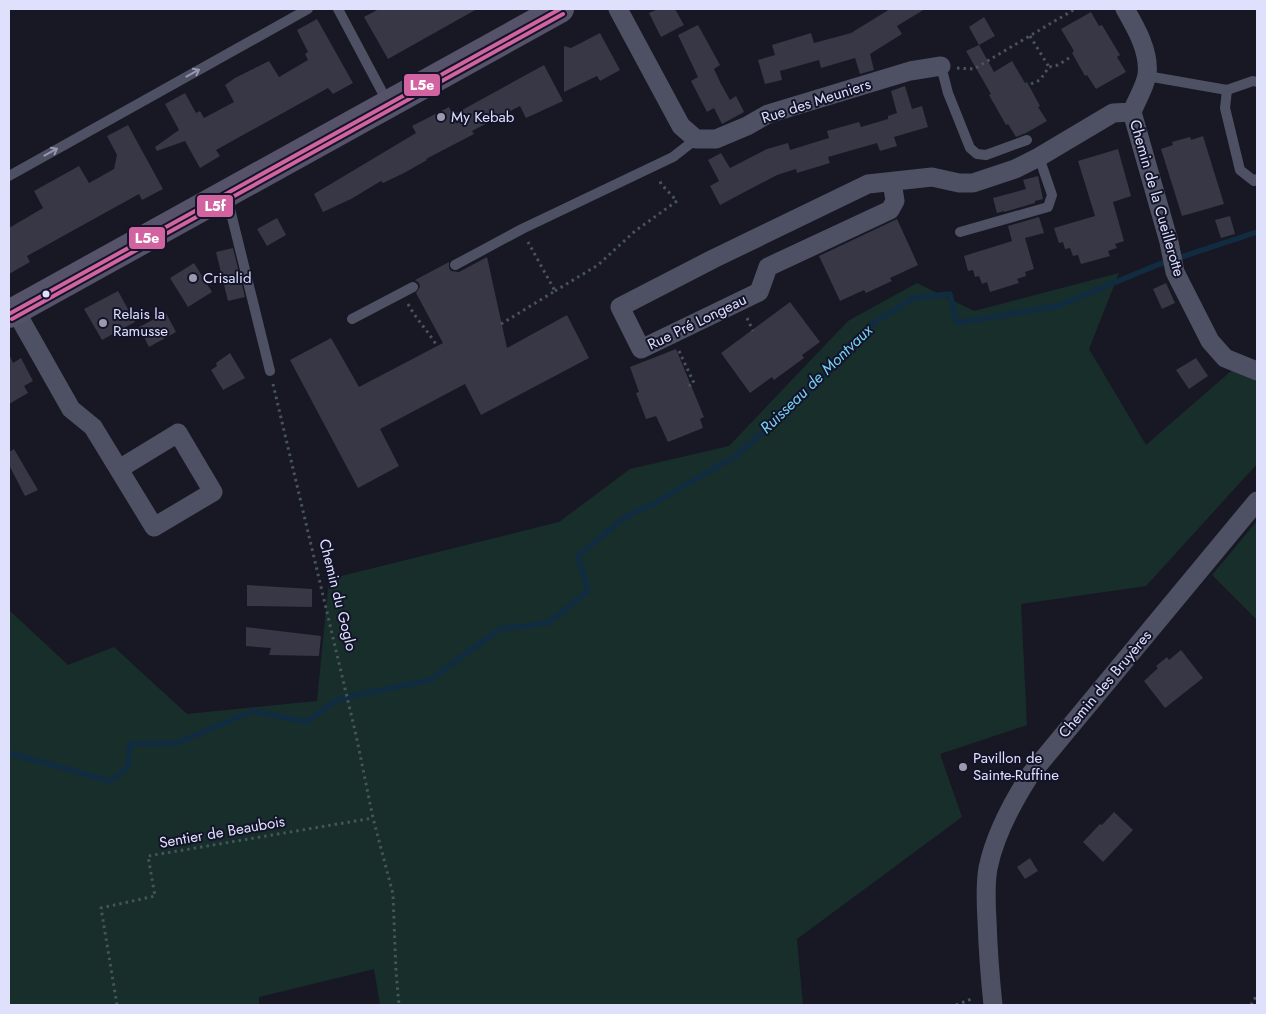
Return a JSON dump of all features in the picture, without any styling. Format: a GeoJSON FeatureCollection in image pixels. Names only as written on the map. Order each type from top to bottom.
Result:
{"type":"FeatureCollection","features":[{"type":"Feature","properties":{"kind":"main road"},"geometry":{"type":"LineString","coordinates":[[12,312],[560,9]]}},
{"type":"Feature","properties":{"kind":"street"},"geometry":{"type":"LineString","coordinates":[[618,9],[681,126],[696,139]]}},
{"type":"Feature","properties":{"kind":"street"},"geometry":{"type":"LineString","coordinates":[[1125,9],[1135,26],[1146,56],[1147,76],[1132,112]]}},
{"type":"Feature","properties":{"kind":"street","name":"Rue des Meuniers"},"geometry":{"type":"LineString","coordinates":[[696,139],[716,139],[747,126],[768,114],[910,71],[941,66]]}},
{"type":"Feature","properties":{"kind":"street","name":"Rue Pré Longeau"},"geometry":{"type":"LineString","coordinates":[[892,182],[894,201],[890,210],[768,267],[759,292],[641,349],[620,308],[713,258],[868,184],[932,177],[959,183],[973,183],[1015,169],[1039,157],[1113,113],[1132,112]]}},
{"type":"Feature","properties":{"kind":"street","name":"Chemin de la Cueillerotte"},"geometry":{"type":"LineString","coordinates":[[1132,112],[1176,272],[1210,341],[1225,358],[1257,371]]}},
{"type":"Feature","properties":{"kind":"street"},"geometry":{"type":"LineString","coordinates":[[12,312],[72,409],[93,427],[154,527],[213,492],[178,433],[119,469]]}},
{"type":"Feature","properties":{"kind":"street","name":"Chemin des Bruyères"},"geometry":{"type":"LineString","coordinates":[[993,1005],[988,967],[986,898],[988,868],[994,845],[1014,800],[1043,759],[1257,501]]}},
{"type":"Feature","properties":{"kind":"lane"},"geometry":{"type":"LineString","coordinates":[[9,176],[308,9]]}},
{"type":"Feature","properties":{"kind":"lane"},"geometry":{"type":"LineString","coordinates":[[338,9],[388,104]]}},
{"type":"Feature","properties":{"kind":"lane"},"geometry":{"type":"LineString","coordinates":[[941,66],[948,93],[970,148],[977,154],[986,155],[1027,140]]}},
{"type":"Feature","properties":{"kind":"lane"},"geometry":{"type":"LineString","coordinates":[[1147,76],[1227,90],[1253,81],[1257,82]]}},
{"type":"Feature","properties":{"kind":"lane"},"geometry":{"type":"LineString","coordinates":[[1227,90],[1224,108],[1240,170],[1254,180],[1257,179]]}},
{"type":"Feature","properties":{"kind":"lane"},"geometry":{"type":"LineString","coordinates":[[455,265],[522,229],[674,157],[696,139]]}},
{"type":"Feature","properties":{"kind":"lane"},"geometry":{"type":"LineString","coordinates":[[960,232],[1048,207],[1052,195],[1039,157]]}},
{"type":"Feature","properties":{"kind":"lane"},"geometry":{"type":"LineString","coordinates":[[222,196],[230,209],[270,371]]}},
{"type":"Feature","properties":{"kind":"lane"},"geometry":{"type":"LineString","coordinates":[[352,319],[413,286]]}},
{"type":"Feature","properties":{"kind":"path"},"geometry":{"type":"LineString","coordinates":[[941,66],[974,69],[1075,9]]}},
{"type":"Feature","properties":{"kind":"path"},"geometry":{"type":"LineString","coordinates":[[1030,36],[1049,67]]}},
{"type":"Feature","properties":{"kind":"path"},"geometry":{"type":"LineString","coordinates":[[1032,84],[1040,80],[1049,67],[1058,65],[1069,58]]}},
{"type":"Feature","properties":{"kind":"path"},"geometry":{"type":"LineString","coordinates":[[501,324],[598,265],[635,231],[677,201],[661,184],[654,166]]}},
{"type":"Feature","properties":{"kind":"path"},"geometry":{"type":"LineString","coordinates":[[522,229],[555,291]]}},
{"type":"Feature","properties":{"kind":"path"},"geometry":{"type":"LineString","coordinates":[[402,292],[418,321],[437,346]]}},
{"type":"Feature","properties":{"kind":"path"},"geometry":{"type":"LineString","coordinates":[[671,334],[694,383],[689,386]]}},
{"type":"Feature","properties":{"kind":"path","name":"Chemin du Goglo"},"geometry":{"type":"LineString","coordinates":[[270,371],[392,894],[399,1005]]}},
{"type":"Feature","properties":{"kind":"path","name":"Sentier de Beaubois"},"geometry":{"type":"LineString","coordinates":[[117,1005],[101,908],[155,896],[148,856],[373,818]]}},
{"type":"Feature","properties":{"kind":"path"},"geometry":{"type":"LineString","coordinates":[[1251,1005],[1257,995]]}},
{"type":"Feature","properties":{"kind":"green space"},"geometry":{"type":"Polygon","coordinates":[[[1119,273],[1089,349],[1146,445],[1238,365],[1257,371],[1257,464],[1146,586],[1021,604],[1027,725],[940,754],[962,817],[797,939],[803,1005],[380,1005],[374,969],[259,997],[259,1005],[9,1005],[9,610],[68,665],[114,647],[187,714],[317,701],[329,579],[559,522],[630,469],[729,446],[848,321],[917,283],[974,311],[1119,273]]]}},
{"type":"Feature","properties":{"kind":"green space"},"geometry":{"type":"Polygon","coordinates":[[[1257,521],[1257,620],[1212,575],[1257,521]]]}},
{"type":"Feature","properties":{"kind":"building"},"geometry":{"type":"Polygon","coordinates":[[[379,9],[477,9],[388,59],[364,17],[379,9]]]}},
{"type":"Feature","properties":{"kind":"building"},"geometry":{"type":"Polygon","coordinates":[[[658,9],[675,9],[684,25],[661,37],[649,13],[658,9]]]}},
{"type":"Feature","properties":{"kind":"building"},"geometry":{"type":"Polygon","coordinates":[[[890,9],[925,9],[897,26],[902,34],[870,54],[874,70],[860,74],[855,58],[821,68],[819,60],[780,71],[782,80],[765,84],[758,60],[775,55],[772,45],[811,33],[814,43],[851,33],[890,9]]]}},
{"type":"Feature","properties":{"kind":"building"},"geometry":{"type":"Polygon","coordinates":[[[1091,12],[1099,26],[1102,25],[1120,55],[1117,57],[1126,72],[1096,89],[1087,75],[1085,76],[1072,53],[1074,51],[1061,29],[1091,12]]]}},
{"type":"Feature","properties":{"kind":"building"},"geometry":{"type":"Polygon","coordinates":[[[984,17],[995,36],[979,45],[969,27],[984,17]]]}},
{"type":"Feature","properties":{"kind":"building"},"geometry":{"type":"Polygon","coordinates":[[[317,19],[353,83],[333,94],[328,88],[216,150],[220,156],[200,168],[185,141],[157,151],[155,147],[179,130],[165,104],[185,93],[196,113],[200,111],[204,118],[234,102],[225,85],[235,78],[269,61],[279,77],[308,60],[305,54],[308,52],[297,30],[317,19]]]}},
{"type":"Feature","properties":{"kind":"building"},"geometry":{"type":"Polygon","coordinates":[[[698,25],[720,65],[714,69],[721,84],[730,100],[736,96],[744,112],[722,124],[714,108],[707,112],[691,81],[698,77],[678,35],[698,25]]]}},
{"type":"Feature","properties":{"kind":"building"},"geometry":{"type":"Polygon","coordinates":[[[600,33],[620,70],[600,81],[597,76],[564,92],[564,46],[571,48],[600,33]]]}},
{"type":"Feature","properties":{"kind":"building"},"geometry":{"type":"Polygon","coordinates":[[[979,45],[994,72],[1012,61],[1025,83],[1027,82],[1040,106],[1038,107],[1047,121],[1016,137],[1008,124],[1006,125],[989,95],[991,94],[966,51],[979,45]]]}},
{"type":"Feature","properties":{"kind":"building"},"geometry":{"type":"Polygon","coordinates":[[[544,65],[563,101],[526,118],[520,106],[472,131],[474,134],[426,159],[404,173],[383,183],[381,181],[351,199],[323,212],[314,194],[416,133],[412,126],[449,107],[453,115],[544,65]]]}},
{"type":"Feature","properties":{"kind":"building"},"geometry":{"type":"Polygon","coordinates":[[[905,86],[912,109],[922,106],[928,127],[894,137],[897,146],[880,151],[877,143],[828,157],[830,163],[797,173],[796,169],[777,175],[720,205],[710,186],[719,181],[708,160],[721,153],[730,168],[767,149],[788,143],[790,150],[829,138],[827,131],[859,122],[861,127],[888,119],[888,116],[897,113],[891,91],[905,86]]]}},
{"type":"Feature","properties":{"kind":"building"},"geometry":{"type":"Polygon","coordinates":[[[128,125],[163,189],[142,200],[139,194],[27,256],[30,262],[9,274],[9,228],[43,208],[34,191],[79,166],[89,183],[114,169],[117,155],[107,136],[128,125]]]}},
{"type":"Feature","properties":{"kind":"building"},"geometry":{"type":"Polygon","coordinates":[[[1203,136],[1224,204],[1182,216],[1161,149],[1173,145],[1172,142],[1190,137],[1191,140],[1203,136]]]}},
{"type":"Feature","properties":{"kind":"building"},"geometry":{"type":"Polygon","coordinates":[[[1118,149],[1131,196],[1113,202],[1124,241],[1115,244],[1117,248],[1108,251],[1110,256],[1081,264],[1078,255],[1073,256],[1070,248],[1065,249],[1063,242],[1059,243],[1054,228],[1095,216],[1078,161],[1118,149]]]}},
{"type":"Feature","properties":{"kind":"building"},"geometry":{"type":"Polygon","coordinates":[[[1038,176],[1043,199],[997,213],[993,198],[1026,189],[1023,180],[1038,176]]]}},
{"type":"Feature","properties":{"kind":"building"},"geometry":{"type":"Polygon","coordinates":[[[1230,216],[1235,234],[1221,238],[1215,220],[1230,216]]]}},
{"type":"Feature","properties":{"kind":"building"},"geometry":{"type":"Polygon","coordinates":[[[1039,217],[1044,233],[1025,238],[1034,269],[1025,272],[1026,276],[1017,279],[1019,283],[990,292],[987,282],[982,284],[979,276],[975,277],[973,270],[968,271],[964,256],[1012,241],[1008,226],[1039,217]]]}},
{"type":"Feature","properties":{"kind":"building"},"geometry":{"type":"Polygon","coordinates":[[[277,218],[286,235],[267,246],[257,229],[277,218]]]}},
{"type":"Feature","properties":{"kind":"building"},"geometry":{"type":"Polygon","coordinates":[[[897,219],[918,265],[890,278],[892,281],[866,293],[864,290],[840,301],[819,256],[897,219]]]}},
{"type":"Feature","properties":{"kind":"building"},"geometry":{"type":"Polygon","coordinates":[[[233,248],[245,297],[228,301],[216,252],[233,248]]]}},
{"type":"Feature","properties":{"kind":"building"},"geometry":{"type":"Polygon","coordinates":[[[487,257],[507,348],[567,315],[589,358],[481,415],[465,384],[380,429],[399,466],[358,488],[290,360],[331,338],[359,387],[443,343],[416,293],[420,287],[419,283],[415,280],[449,262],[451,271],[459,272],[487,257]]]}},
{"type":"Feature","properties":{"kind":"building"},"geometry":{"type":"Polygon","coordinates":[[[194,263],[212,292],[188,307],[170,278],[194,263]]]}},
{"type":"Feature","properties":{"kind":"building"},"geometry":{"type":"Polygon","coordinates":[[[1166,283],[1175,303],[1162,309],[1153,289],[1166,283]]]}},
{"type":"Feature","properties":{"kind":"building","name":"Relais la Ramusse"},"geometry":{"type":"Polygon","coordinates":[[[118,291],[135,322],[102,340],[84,309],[118,291]]]}},
{"type":"Feature","properties":{"kind":"building"},"geometry":{"type":"Polygon","coordinates":[[[790,302],[820,342],[802,355],[804,358],[774,380],[772,377],[750,393],[721,353],[790,302]]]}},
{"type":"Feature","properties":{"kind":"building"},"geometry":{"type":"Polygon","coordinates":[[[166,313],[176,332],[149,347],[139,327],[166,313]]]}},
{"type":"Feature","properties":{"kind":"building"},"geometry":{"type":"Polygon","coordinates":[[[676,349],[704,417],[700,419],[703,428],[668,442],[656,416],[646,419],[636,393],[639,392],[630,367],[676,349]]]}},
{"type":"Feature","properties":{"kind":"building"},"geometry":{"type":"Polygon","coordinates":[[[230,353],[245,378],[223,390],[211,370],[217,366],[216,363],[230,353]]]}},
{"type":"Feature","properties":{"kind":"building"},"geometry":{"type":"Polygon","coordinates":[[[9,354],[13,363],[21,358],[33,381],[24,386],[28,393],[9,404],[9,354]]]}},
{"type":"Feature","properties":{"kind":"building"},"geometry":{"type":"Polygon","coordinates":[[[1196,358],[1208,376],[1189,389],[1176,370],[1196,358]]]}},
{"type":"Feature","properties":{"kind":"building"},"geometry":{"type":"Polygon","coordinates":[[[14,449],[38,490],[25,496],[9,465],[9,452],[14,449]]]}},
{"type":"Feature","properties":{"kind":"building"},"geometry":{"type":"Polygon","coordinates":[[[247,585],[312,589],[312,607],[247,606],[247,585]]]}},
{"type":"Feature","properties":{"kind":"building"},"geometry":{"type":"Polygon","coordinates":[[[246,627],[321,636],[319,656],[269,655],[271,648],[246,646],[246,627]]]}},
{"type":"Feature","properties":{"kind":"building"},"geometry":{"type":"Polygon","coordinates":[[[1181,650],[1203,678],[1165,708],[1144,681],[1158,668],[1156,666],[1167,657],[1169,660],[1181,650]]]}},
{"type":"Feature","properties":{"kind":"building"},"geometry":{"type":"Polygon","coordinates":[[[1114,812],[1133,830],[1103,862],[1083,842],[1114,812]]]}},
{"type":"Feature","properties":{"kind":"building"},"geometry":{"type":"Polygon","coordinates":[[[1030,858],[1038,871],[1025,879],[1017,867],[1030,858]]]}},
{"type":"Feature","properties":{"kind":"waterway","name":"Ruisseau de Montvaux"},"geometry":{"type":"LineString","coordinates":[[9,753],[110,781],[128,767],[130,744],[177,743],[253,711],[306,722],[337,700],[430,680],[500,629],[548,623],[588,591],[578,556],[625,517],[655,503],[737,455],[814,387],[871,325],[913,298],[950,294],[957,323],[1058,306],[1157,265],[1257,232]]}},
{"type":"Feature","properties":{"kind":"transit line","name":"L5e"},"geometry":{"type":"LineString","coordinates":[[9,314],[560,9]]}},
{"type":"Feature","properties":{"kind":"transit line","name":"L5f"},"geometry":{"type":"LineString","coordinates":[[12,319],[563,14]]}},
{"type":"Feature","properties":{"kind":"place","name":"My Kebab"},"geometry":{"type":"Point","coordinates":[441,117]}},
{"type":"Feature","properties":{"kind":"place","name":"Crisalid"},"geometry":{"type":"Point","coordinates":[193,278]}},
{"type":"Feature","properties":{"kind":"place","name":"Relais la Ramusse"},"geometry":{"type":"Point","coordinates":[103,323]}},
{"type":"Feature","properties":{"kind":"place","name":"Pavillon de Sainte-Ruffine"},"geometry":{"type":"Point","coordinates":[963,767]}}]}
